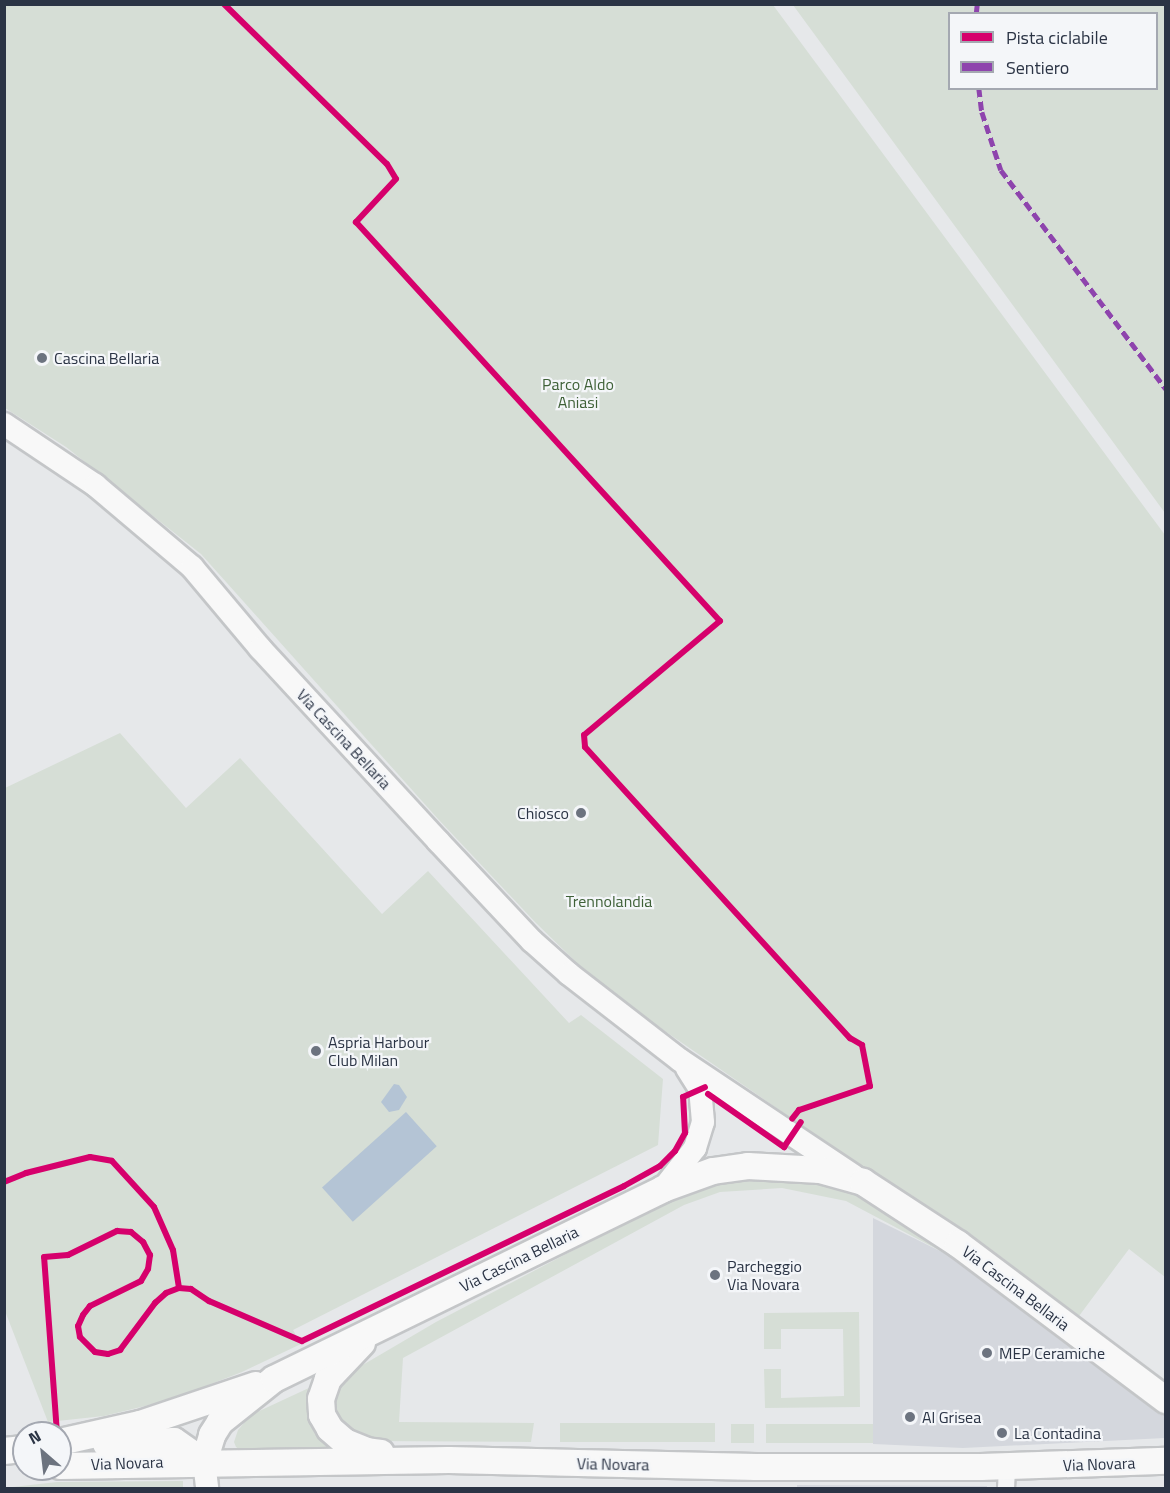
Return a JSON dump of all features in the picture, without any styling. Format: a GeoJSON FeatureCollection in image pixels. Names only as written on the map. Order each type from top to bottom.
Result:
{"type":"FeatureCollection","features":[{"type":"Feature","properties":{"kind":"main road","name":"Via Cascina Bellaria"},"geometry":{"type":"LineString","coordinates":[[274,1379],[663,1189],[713,1172],[748,1166],[820,1170],[863,1182],[958,1244],[1166,1400]]}},
{"type":"Feature","properties":{"kind":"main road"},"geometry":{"type":"LineString","coordinates":[[375,1329],[328,1379],[321,1399],[324,1421],[345,1442],[368,1451],[449,1460]]}},
{"type":"Feature","properties":{"kind":"main road"},"geometry":{"type":"LineString","coordinates":[[72,1446],[174,1441],[204,1462],[212,1435],[220,1422],[274,1379]]}},
{"type":"Feature","properties":{"kind":"main road","name":"Via Novara"},"geometry":{"type":"LineString","coordinates":[[72,1439],[140,1424],[274,1379]]}},
{"type":"Feature","properties":{"kind":"main road","name":"Via Novara"},"geometry":{"type":"LineString","coordinates":[[72,1466],[449,1460],[756,1467],[1006,1477],[1166,1461]]}},
{"type":"Feature","properties":{"kind":"street","name":"Via Cascina Bellaria"},"geometry":{"type":"LineString","coordinates":[[4,424],[95,485],[192,567],[260,648],[532,941],[568,974],[680,1060],[863,1182]]}},
{"type":"Feature","properties":{"kind":"street","name":"Via Cascina Bellaria"},"geometry":{"type":"LineString","coordinates":[[663,1189],[695,1148],[704,1122],[700,1089],[680,1060]]}},
{"type":"Feature","properties":{"kind":"street"},"geometry":{"type":"LineString","coordinates":[[204,1462],[207,1488]]}},
{"type":"Feature","properties":{"kind":"shaded area"},"geometry":{"type":"Polygon","coordinates":[[[873,1218],[948,1255],[1129,1383],[1165,1413],[1165,1438],[963,1448],[873,1444],[873,1218]]]}},
{"type":"Feature","properties":{"kind":"shaded area"},"geometry":{"type":"Polygon","coordinates":[[[797,1485],[987,1486],[987,1488],[797,1488],[797,1485]]]}},
{"type":"Feature","properties":{"kind":"green space","name":"Parco Aldo Aniasi"},"geometry":{"type":"Polygon","coordinates":[[[4,5],[773,5],[1165,535],[1165,1277],[1129,1249],[1079,1316],[643,1016],[577,963],[535,922],[439,820],[201,554],[66,447],[5,408],[4,5]]]}},
{"type":"Feature","properties":{"kind":"green space"},"geometry":{"type":"Polygon","coordinates":[[[793,5],[1165,5],[1165,513],[793,5]]]}},
{"type":"Feature","properties":{"kind":"green space","name":"Aspria Harbour Club Milan"},"geometry":{"type":"Polygon","coordinates":[[[120,733],[186,808],[240,758],[382,914],[428,871],[569,1023],[581,1015],[663,1079],[658,1145],[293,1330],[301,1344],[242,1372],[180,1396],[145,1406],[104,1416],[48,1421],[5,1311],[5,788],[120,733]]]}},
{"type":"Feature","properties":{"kind":"green space"},"geometry":{"type":"Polygon","coordinates":[[[768,1176],[832,1183],[859,1195],[948,1255],[846,1201],[782,1188],[720,1192],[684,1205],[403,1358],[399,1422],[534,1423],[531,1442],[367,1441],[348,1435],[332,1416],[333,1392],[349,1373],[436,1322],[685,1192],[709,1185],[768,1176]]]}},
{"type":"Feature","properties":{"kind":"green space"},"geometry":{"type":"Polygon","coordinates":[[[859,1312],[860,1407],[765,1408],[764,1369],[781,1369],[781,1398],[844,1396],[843,1329],[781,1329],[781,1349],[764,1349],[764,1313],[859,1312]]]}},
{"type":"Feature","properties":{"kind":"green space"},"geometry":{"type":"Polygon","coordinates":[[[326,1380],[344,1453],[243,1452],[236,1447],[234,1442],[238,1430],[251,1415],[326,1380]]]}},
{"type":"Feature","properties":{"kind":"green space"},"geometry":{"type":"Polygon","coordinates":[[[560,1423],[715,1423],[715,1442],[560,1442],[560,1423]]]}},
{"type":"Feature","properties":{"kind":"green space"},"geometry":{"type":"Polygon","coordinates":[[[731,1424],[754,1424],[754,1443],[731,1443],[731,1424]]]}},
{"type":"Feature","properties":{"kind":"green space"},"geometry":{"type":"Polygon","coordinates":[[[766,1424],[873,1424],[873,1443],[766,1443],[766,1424]]]}},
{"type":"Feature","properties":{"kind":"green space"},"geometry":{"type":"Polygon","coordinates":[[[183,1481],[183,1488],[4,1488],[57,1482],[183,1481]]]}},
{"type":"Feature","properties":{"kind":"water"},"geometry":{"type":"Polygon","coordinates":[[[394,1084],[399,1085],[407,1097],[399,1110],[389,1112],[381,1102],[394,1084]]]}},
{"type":"Feature","properties":{"kind":"water"},"geometry":{"type":"Polygon","coordinates":[[[406,1112],[437,1146],[353,1222],[322,1188],[406,1112]]]}},
{"type":"Feature","properties":{"kind":"marked path"},"geometry":{"type":"LineString","coordinates":[[976,12],[977,4]]}},
{"type":"Feature","properties":{"kind":"marked path"},"geometry":{"type":"LineString","coordinates":[[979,90],[982,112],[1001,170],[1166,389]]}},
{"type":"Feature","properties":{"kind":"cycle path"},"geometry":{"type":"LineString","coordinates":[[224,4],[387,164],[396,179],[356,222],[720,621],[584,735],[585,747],[850,1038],[862,1045],[870,1086],[799,1110],[792,1119]]}},
{"type":"Feature","properties":{"kind":"cycle path"},"geometry":{"type":"LineString","coordinates":[[56,1421],[44,1257],[68,1255],[117,1231],[131,1232],[143,1242],[150,1255],[148,1269],[141,1281],[90,1306],[83,1315],[78,1326],[80,1337],[95,1352],[108,1354],[120,1350],[155,1303],[166,1293],[179,1288],[191,1289],[209,1301],[302,1341],[624,1186],[660,1166],[675,1151],[685,1133],[683,1097],[705,1087]]}},
{"type":"Feature","properties":{"kind":"cycle path"},"geometry":{"type":"LineString","coordinates":[[708,1094],[784,1147],[801,1122]]}},
{"type":"Feature","properties":{"kind":"cycle path"},"geometry":{"type":"LineString","coordinates":[[4,1182],[26,1173],[90,1157],[112,1161],[154,1207],[173,1250],[179,1288]]}},
{"type":"Feature","properties":{"kind":"place","name":"Cascina Bellaria"},"geometry":{"type":"Point","coordinates":[42,358]}},
{"type":"Feature","properties":{"kind":"place","name":"Chiosco"},"geometry":{"type":"Point","coordinates":[581,813]}},
{"type":"Feature","properties":{"kind":"place","name":"Aspria Harbour Club Milan"},"geometry":{"type":"Point","coordinates":[316,1051]}},
{"type":"Feature","properties":{"kind":"place","name":"Parcheggio Via Novara"},"geometry":{"type":"Point","coordinates":[715,1275]}},
{"type":"Feature","properties":{"kind":"place","name":"MEP Ceramiche"},"geometry":{"type":"Point","coordinates":[987,1353]}},
{"type":"Feature","properties":{"kind":"place","name":"Al Grisea"},"geometry":{"type":"Point","coordinates":[910,1417]}},
{"type":"Feature","properties":{"kind":"place","name":"La Contadina"},"geometry":{"type":"Point","coordinates":[1002,1433]}},
{"type":"Feature","properties":{"kind":"park label","name":"Trennolandia"},"geometry":{"type":"Point","coordinates":[609,901]}}]}
